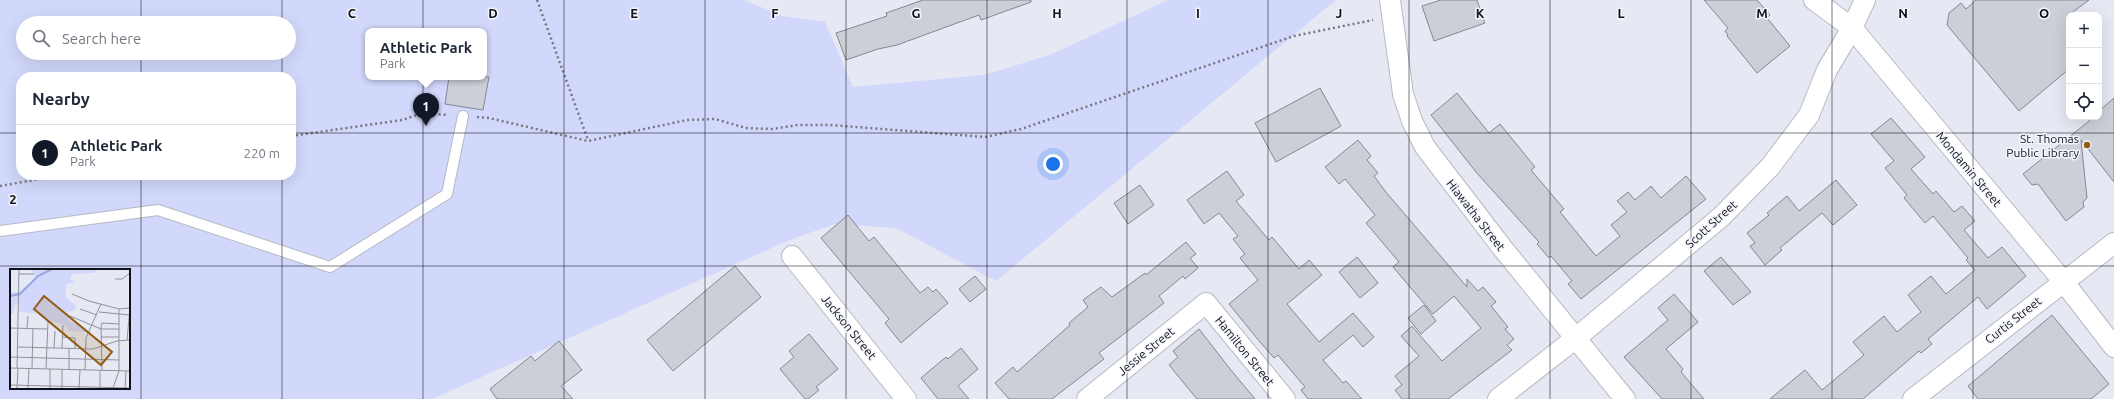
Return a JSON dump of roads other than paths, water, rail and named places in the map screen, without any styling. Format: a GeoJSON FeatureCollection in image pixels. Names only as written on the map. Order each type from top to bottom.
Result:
{"type":"FeatureCollection","features":[{"type":"Feature","properties":{"kind":"street","name":"Hiawatha Street"},"geometry":{"type":"LineString","coordinates":[[1390,0],[1403,94],[1418,134],[1433,158],[1475,214],[1625,399]]}},
{"type":"Feature","properties":{"kind":"street","name":"Mondamin Street"},"geometry":{"type":"LineString","coordinates":[[1814,0],[1852,28],[2063,281],[2114,347]]}},
{"type":"Feature","properties":{"kind":"street","name":"Scott Street"},"geometry":{"type":"LineString","coordinates":[[1498,399],[1576,338],[1721,218],[1770,167],[1808,115],[1827,70],[1852,28],[1866,0]]}},
{"type":"Feature","properties":{"kind":"street","name":"Curtis Street"},"geometry":{"type":"LineString","coordinates":[[1913,399],[2063,281],[2114,243]]}},
{"type":"Feature","properties":{"kind":"street","name":"Jackson Street"},"geometry":{"type":"LineString","coordinates":[[792,256],[906,399]]}},
{"type":"Feature","properties":{"kind":"street","name":"Jessie Street"},"geometry":{"type":"LineString","coordinates":[[1087,399],[1206,303]]}},
{"type":"Feature","properties":{"kind":"street","name":"Hamilton Street"},"geometry":{"type":"LineString","coordinates":[[1206,303],[1285,399]]}},
{"type":"Feature","properties":{"kind":"lane"},"geometry":{"type":"LineString","coordinates":[[0,231],[158,210],[330,267],[447,194],[463,116]]}},
{"type":"Feature","properties":{"kind":"place","name":"Athletic Park"},"geometry":{"type":"Point","coordinates":[426,126]}},
{"type":"Feature","properties":{"kind":"place","name":"St. Thomas Public Library"},"geometry":{"type":"Point","coordinates":[2087,145]}}]}
